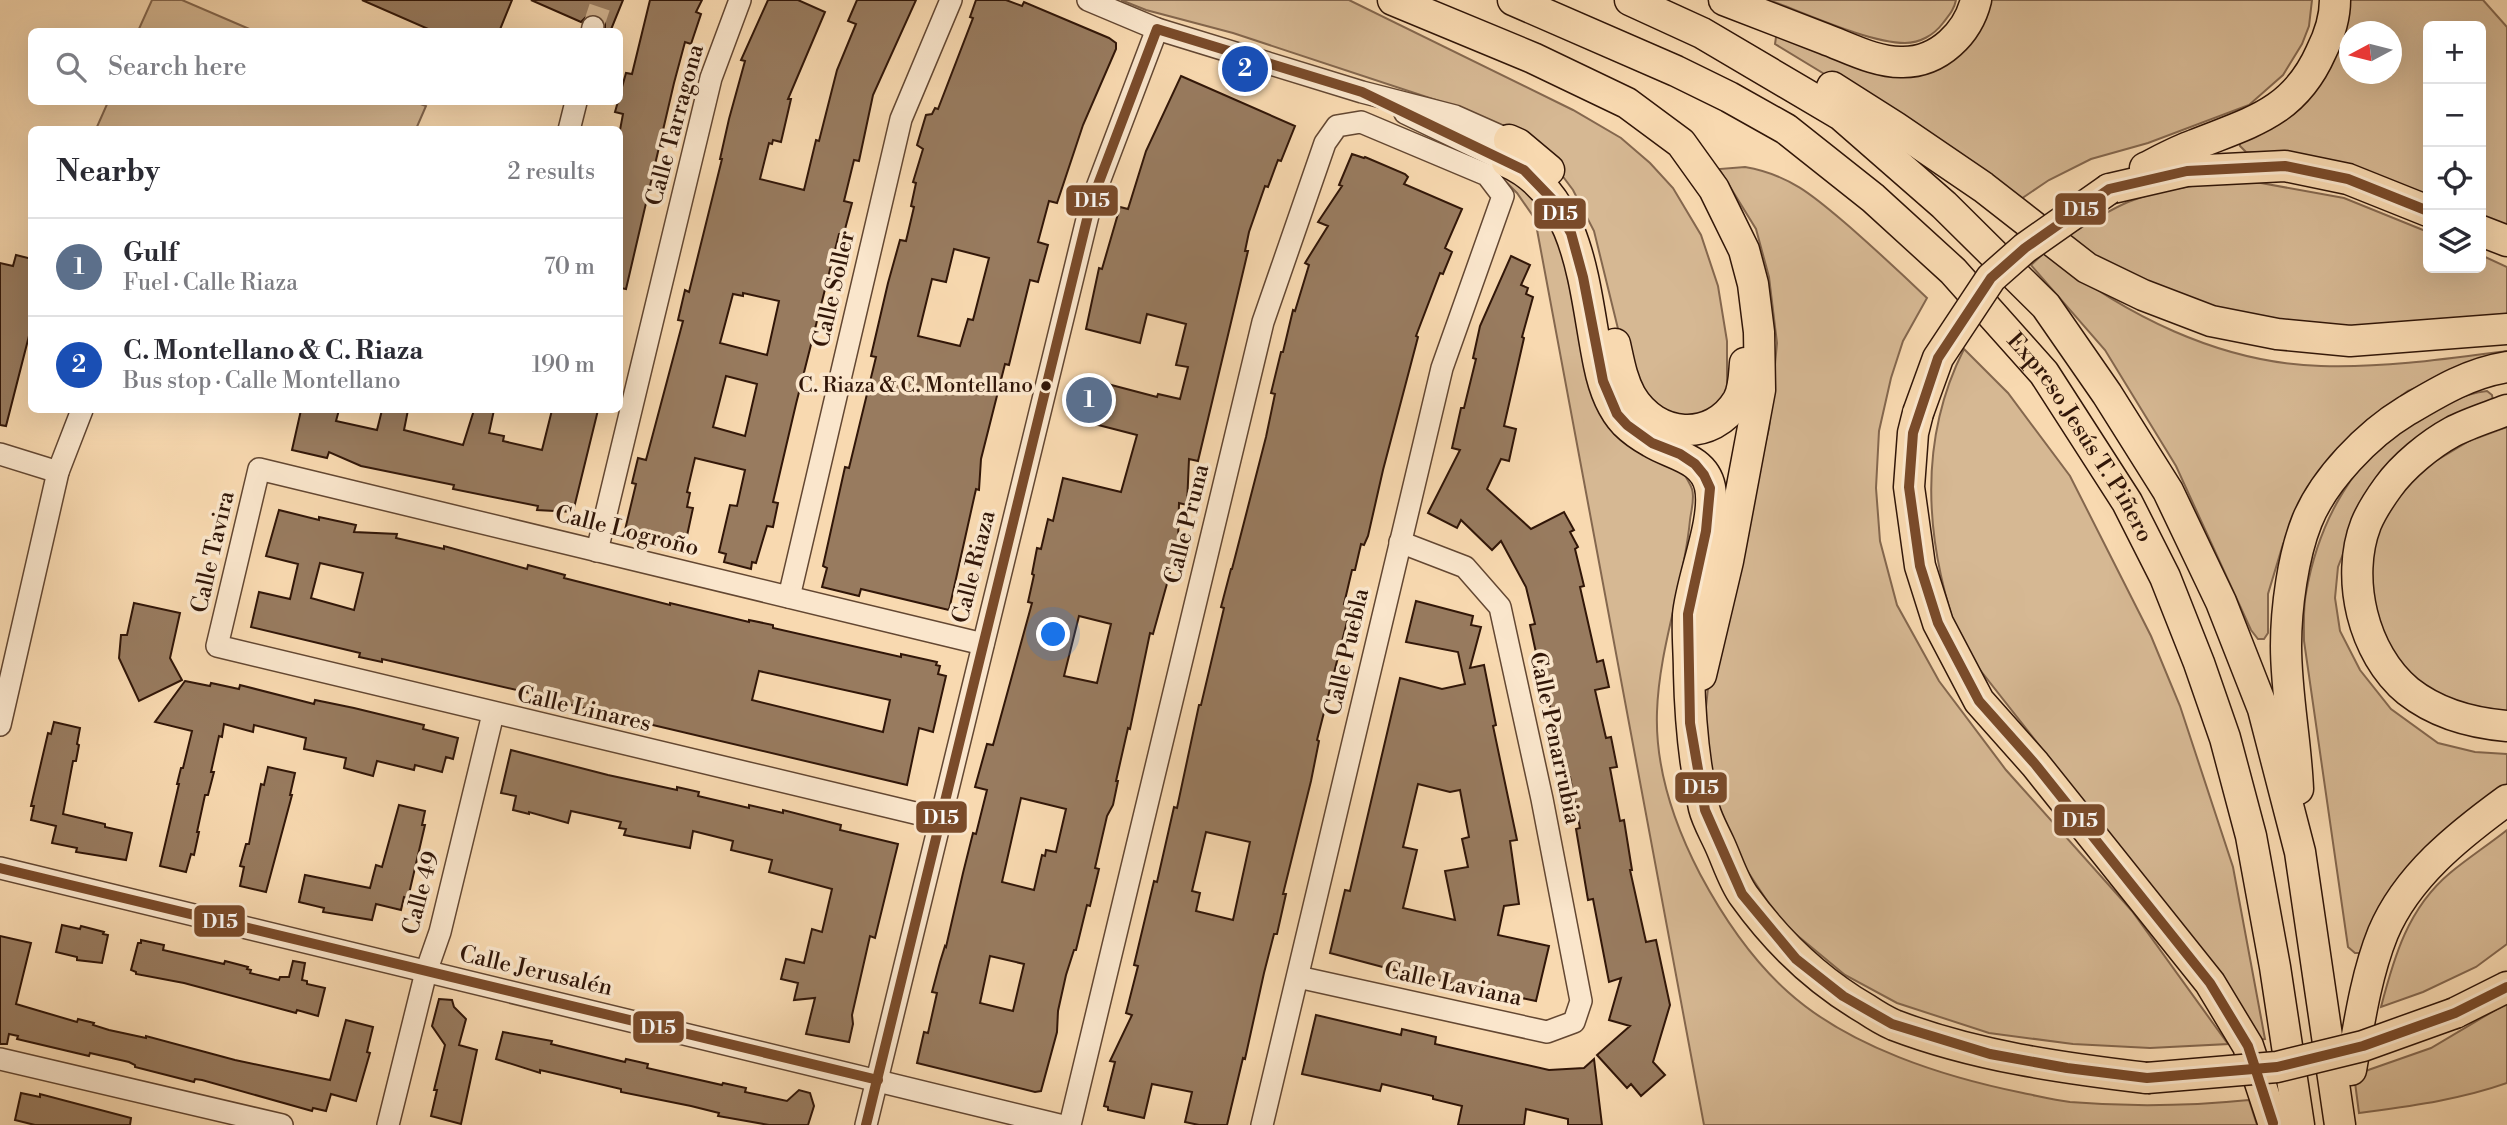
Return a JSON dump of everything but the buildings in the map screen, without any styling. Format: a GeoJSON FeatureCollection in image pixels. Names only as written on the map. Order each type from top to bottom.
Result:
{"type":"FeatureCollection","features":[{"type":"Feature","properties":{"kind":"highway"},"geometry":{"type":"LineString","coordinates":[[1393,0],[1533,58],[1627,103],[1682,143],[1714,189],[1744,250],[1753,285],[1759,331],[1760,390],[1728,561],[1690,723]]}},
{"type":"Feature","properties":{"kind":"highway","name":"Expreso Jesús T. Piñero"},"geometry":{"type":"LineString","coordinates":[[1513,0],[1676,71],[1786,129],[1873,198],[1953,271],[2044,373],[2133,513],[2165,577],[2220,725],[2251,836],[2300,1125]]}},
{"type":"Feature","properties":{"kind":"highway","name":"Expreso Jesús T. Piñero"},"geometry":{"type":"LineString","coordinates":[[1630,0],[1702,33],[1841,114],[1944,205],[2046,306],[2107,394],[2168,491],[2221,601],[2263,709],[2300,852],[2341,1125]]}},
{"type":"Feature","properties":{"kind":"highway"},"geometry":{"type":"LineString","coordinates":[[1724,0],[1852,50],[1902,62],[1930,57],[1943,49],[1963,29],[1976,0]]}},
{"type":"Feature","properties":{"kind":"highway"},"geometry":{"type":"LineString","coordinates":[[2274,1125],[2248,1046],[2210,983],[2035,764],[1979,701],[1938,623],[1920,566],[1909,487],[1917,413],[1938,358],[1991,278],[2025,248],[2109,189],[2146,167],[2192,145],[2270,113],[2288,100],[2305,83],[2317,62],[2332,25],[2335,0]]}},
{"type":"Feature","properties":{"kind":"highway"},"geometry":{"type":"LineString","coordinates":[[1702,33],[1823,82],[1983,187],[2087,268],[2143,295],[2211,321],[2277,334],[2350,341],[2507,329]]}},
{"type":"Feature","properties":{"kind":"highway"},"geometry":{"type":"LineString","coordinates":[[1508,151],[1528,153],[1566,188],[1586,226],[1622,374],[1632,397],[1645,412],[1665,427],[1681,432],[1702,428],[1723,419],[1739,399],[1744,380],[1745,317],[1732,252],[1707,200],[1654,139],[1533,58]]}},
{"type":"Feature","properties":{"kind":"highway"},"geometry":{"type":"LineString","coordinates":[[1508,151],[1552,199],[1571,233],[1583,277],[1603,381],[1617,414],[1652,443],[1680,454],[1695,464],[1710,488],[1706,531],[1688,614],[1690,723],[1704,810],[1742,894],[1796,958],[1843,996],[1892,1024],[1990,1054],[2067,1068],[2147,1078],[2277,1067],[2362,1046],[2455,1013],[2507,986]]}},
{"type":"Feature","properties":{"kind":"highway"},"geometry":{"type":"LineString","coordinates":[[2109,189],[2187,171],[2285,166],[2348,179],[2426,210]]}},
{"type":"Feature","properties":{"kind":"highway"},"geometry":{"type":"LineString","coordinates":[[2486,234],[2507,241]]}},
{"type":"Feature","properties":{"kind":"highway"},"geometry":{"type":"LineString","coordinates":[[2300,852],[2297,776],[2286,647],[2287,614],[2299,547],[2308,519],[2328,485],[2356,451],[2388,422],[2449,385],[2507,367]]}},
{"type":"Feature","properties":{"kind":"highway"},"geometry":{"type":"LineString","coordinates":[[2507,410],[2452,432],[2418,457],[2389,486],[2366,524],[2358,559],[2358,598],[2369,635],[2382,663],[2407,691],[2443,712],[2476,723],[2507,726]]}},
{"type":"Feature","properties":{"kind":"highway"},"geometry":{"type":"LineString","coordinates":[[2341,1125],[2368,980],[2384,932],[2410,886],[2464,830],[2507,800]]}},
{"type":"Feature","properties":{"kind":"street","name":"Calle Tarragona"},"geometry":{"type":"LineString","coordinates":[[597,551],[712,78],[740,0]]}},
{"type":"Feature","properties":{"kind":"street","name":"Calle Soller"},"geometry":{"type":"LineString","coordinates":[[789,597],[901,119],[951,0]]}},
{"type":"Feature","properties":{"kind":"street"},"geometry":{"type":"LineString","coordinates":[[1088,0],[1157,29],[1362,92],[1455,117],[1508,151]]}},
{"type":"Feature","properties":{"kind":"street","name":"Calle Riaza"},"geometry":{"type":"LineString","coordinates":[[866,1125],[1091,203],[1157,29]]}},
{"type":"Feature","properties":{"kind":"street"},"geometry":{"type":"LineString","coordinates":[[570,126],[575,105]]}},
{"type":"Feature","properties":{"kind":"street","name":"Calle Pruna"},"geometry":{"type":"LineString","coordinates":[[1070,1125],[1263,322],[1325,143],[1337,126],[1361,122],[1487,175],[1503,195]]}},
{"type":"Feature","properties":{"kind":"street","name":"Calle Puebla"},"geometry":{"type":"LineString","coordinates":[[1262,1125],[1442,368],[1503,195]]}},
{"type":"Feature","properties":{"kind":"street"},"geometry":{"type":"LineString","coordinates":[[0,725],[7,664],[58,472],[81,413]]}},
{"type":"Feature","properties":{"kind":"street"},"geometry":{"type":"LineString","coordinates":[[0,454],[58,472]]}},
{"type":"Feature","properties":{"kind":"street","name":"Calle Logroño"},"geometry":{"type":"LineString","coordinates":[[260,469],[982,644]]}},
{"type":"Feature","properties":{"kind":"street","name":"Calle Tavira"},"geometry":{"type":"LineString","coordinates":[[217,646],[260,469]]}},
{"type":"Feature","properties":{"kind":"street","name":"Calle Penarrubia"},"geometry":{"type":"LineString","coordinates":[[1400,542],[1465,568],[1500,607],[1542,799],[1581,1001]]}},
{"type":"Feature","properties":{"kind":"street","name":"Calle Linares"},"geometry":{"type":"LineString","coordinates":[[217,646],[940,820]]}},
{"type":"Feature","properties":{"kind":"street","name":"Calle 49"},"geometry":{"type":"LineString","coordinates":[[388,1125],[426,972],[440,932],[493,714]]}},
{"type":"Feature","properties":{"kind":"street","name":"Calle Jerusalén"},"geometry":{"type":"LineString","coordinates":[[0,868],[1059,1125]]}},
{"type":"Feature","properties":{"kind":"street","name":"Calle Laviana"},"geometry":{"type":"LineString","coordinates":[[1298,977],[1547,1032],[1574,1021],[1581,1001]]}},
{"type":"Feature","properties":{"kind":"street"},"geometry":{"type":"LineString","coordinates":[[0,1059],[282,1125]]}},
{"type":"Feature","properties":{"kind":"shaded area"},"geometry":{"type":"Polygon","coordinates":[[[152,0],[182,0],[247,28],[139,28],[152,0]]]}},
{"type":"Feature","properties":{"kind":"shaded area"},"geometry":{"type":"Polygon","coordinates":[[[1121,0],[1349,0],[1573,110],[1621,138],[1673,188],[1701,235],[1718,286],[1727,341],[1727,397],[1692,422],[1648,404],[1621,341],[1594,231],[1573,190],[1546,154],[1460,108],[1233,33],[1146,10],[1121,0]]]}},
{"type":"Feature","properties":{"kind":"shaded area"},"geometry":{"type":"Polygon","coordinates":[[[1769,0],[1956,0],[1951,12],[1935,31],[1921,40],[1905,43],[1856,33],[1769,0]]]}},
{"type":"Feature","properties":{"kind":"shaded area"},"geometry":{"type":"Polygon","coordinates":[[[1988,0],[2312,0],[2309,26],[2302,44],[2283,75],[2249,105],[2148,143],[2091,159],[2049,180],[2018,201],[1920,132],[1775,44],[1779,35],[1897,71],[1988,0]]]}},
{"type":"Feature","properties":{"kind":"shaded area"},"geometry":{"type":"Polygon","coordinates":[[[2339,0],[2483,0],[2507,27],[2507,225],[2486,218],[2486,21],[2423,21],[2423,196],[2299,154],[2246,152],[2240,146],[2239,138],[2271,119],[2339,0]]]}},
{"type":"Feature","properties":{"kind":"shaded area"},"geometry":{"type":"Polygon","coordinates":[[[107,105],[426,106],[417,126],[97,126],[107,105]]]}},
{"type":"Feature","properties":{"kind":"shaded area"},"geometry":{"type":"Polygon","coordinates":[[[1486,162],[1528,186],[1562,243],[1588,367],[1682,470],[1692,489],[1687,544],[1659,688],[1659,755],[1668,796],[1682,836],[1718,906],[1750,951],[1788,992],[1839,1029],[1930,1069],[2070,1102],[2160,1105],[2249,1100],[2257,1125],[1704,1125],[1535,219],[1517,193],[1486,162]]]}},
{"type":"Feature","properties":{"kind":"shaded area"},"geometry":{"type":"Polygon","coordinates":[[[1745,167],[1777,176],[1815,198],[1927,298],[1903,341],[1879,431],[1876,488],[1880,541],[1897,605],[1939,681],[2006,770],[2132,911],[2228,1044],[2150,1048],[2073,1044],[1989,1033],[1897,1003],[1845,975],[1781,922],[1731,846],[1715,804],[1702,745],[1708,688],[1769,428],[1777,343],[1769,277],[1756,229],[1719,169],[1745,167]]]}},
{"type":"Feature","properties":{"kind":"shaded area"},"geometry":{"type":"Polygon","coordinates":[[[2250,181],[2344,198],[2423,230],[2423,273],[2486,273],[2486,257],[2507,267],[2507,315],[2390,325],[2312,327],[2256,322],[2160,295],[2062,239],[2128,202],[2158,193],[2250,181]]]}},
{"type":"Feature","properties":{"kind":"shaded area"},"geometry":{"type":"Polygon","coordinates":[[[2045,252],[2075,275],[2140,315],[2174,332],[2246,356],[2283,363],[2368,366],[2507,351],[2507,361],[2443,377],[2408,391],[2370,419],[2312,486],[2283,544],[2268,594],[2268,633],[2264,639],[2258,639],[2251,630],[2176,466],[2105,350],[2031,265],[2045,252]]]}},
{"type":"Feature","properties":{"kind":"shaded area"},"geometry":{"type":"Polygon","coordinates":[[[1964,349],[2008,393],[2070,476],[2151,636],[2180,706],[2233,867],[2265,1039],[2253,1040],[2148,884],[1962,647],[1940,572],[1932,497],[1938,422],[1964,349]]]}},
{"type":"Feature","properties":{"kind":"shaded area"},"geometry":{"type":"Polygon","coordinates":[[[2487,391],[2492,395],[2493,401],[2363,503],[2338,567],[2335,598],[2340,631],[2360,670],[2391,709],[2438,743],[2475,752],[2507,754],[2507,792],[2363,953],[2355,953],[2348,947],[2304,641],[2304,605],[2312,566],[2330,516],[2343,492],[2375,451],[2395,433],[2418,418],[2460,398],[2487,391]]]}},
{"type":"Feature","properties":{"kind":"shaded area"},"geometry":{"type":"Polygon","coordinates":[[[2507,427],[2507,715],[2429,695],[2396,658],[2374,618],[2369,568],[2378,522],[2396,496],[2424,468],[2469,441],[2507,427]]]}},
{"type":"Feature","properties":{"kind":"shaded area"},"geometry":{"type":"Polygon","coordinates":[[[2507,830],[2507,944],[2476,967],[2423,992],[2381,1007],[2397,952],[2423,902],[2450,873],[2507,830]]]}},
{"type":"Feature","properties":{"kind":"shaded area"},"geometry":{"type":"Polygon","coordinates":[[[2507,1003],[2507,1083],[2453,1098],[2359,1113],[2354,1075],[2431,1048],[2507,1003]]]}},
{"type":"Feature","properties":{"kind":"tunnel"},"geometry":{"type":"LineString","coordinates":[[593,27],[602,0]]}},
{"type":"Feature","properties":{"kind":"transit line","name":"D15"},"geometry":{"type":"LineString","coordinates":[[866,1125],[1091,203],[1157,29],[1362,92],[1524,170],[1552,199],[1571,233],[1583,277],[1603,381],[1617,414],[1652,443],[1680,454],[1695,464],[1710,488],[1706,531],[1688,614],[1690,723],[1705,810],[1742,894],[1796,959],[1843,996],[1892,1024],[1990,1054],[2067,1068],[2147,1078],[2277,1067],[2363,1046],[2455,1013],[2507,987]]}},
{"type":"Feature","properties":{"kind":"transit line","name":"D15"},"geometry":{"type":"LineString","coordinates":[[2273,1123],[2248,1046],[2210,983],[2035,764],[1979,701],[1938,623],[1920,566],[1909,487],[1913,433],[1938,358],[1991,278],[2025,248],[2109,189],[2187,171],[2285,166],[2348,179],[2426,210]]}},
{"type":"Feature","properties":{"kind":"transit line","name":"D15"},"geometry":{"type":"LineString","coordinates":[[0,868],[878,1080]]}},
{"type":"Feature","properties":{"kind":"place","name":"C. Montellano & C. Riaza"},"geometry":{"type":"Point","coordinates":[1245,69]}},
{"type":"Feature","properties":{"kind":"place","name":"C. Riaza & C. Montellano"},"geometry":{"type":"Point","coordinates":[1046,386]}},
{"type":"Feature","properties":{"kind":"place","name":"Gulf"},"geometry":{"type":"Point","coordinates":[1089,400]}}]}
